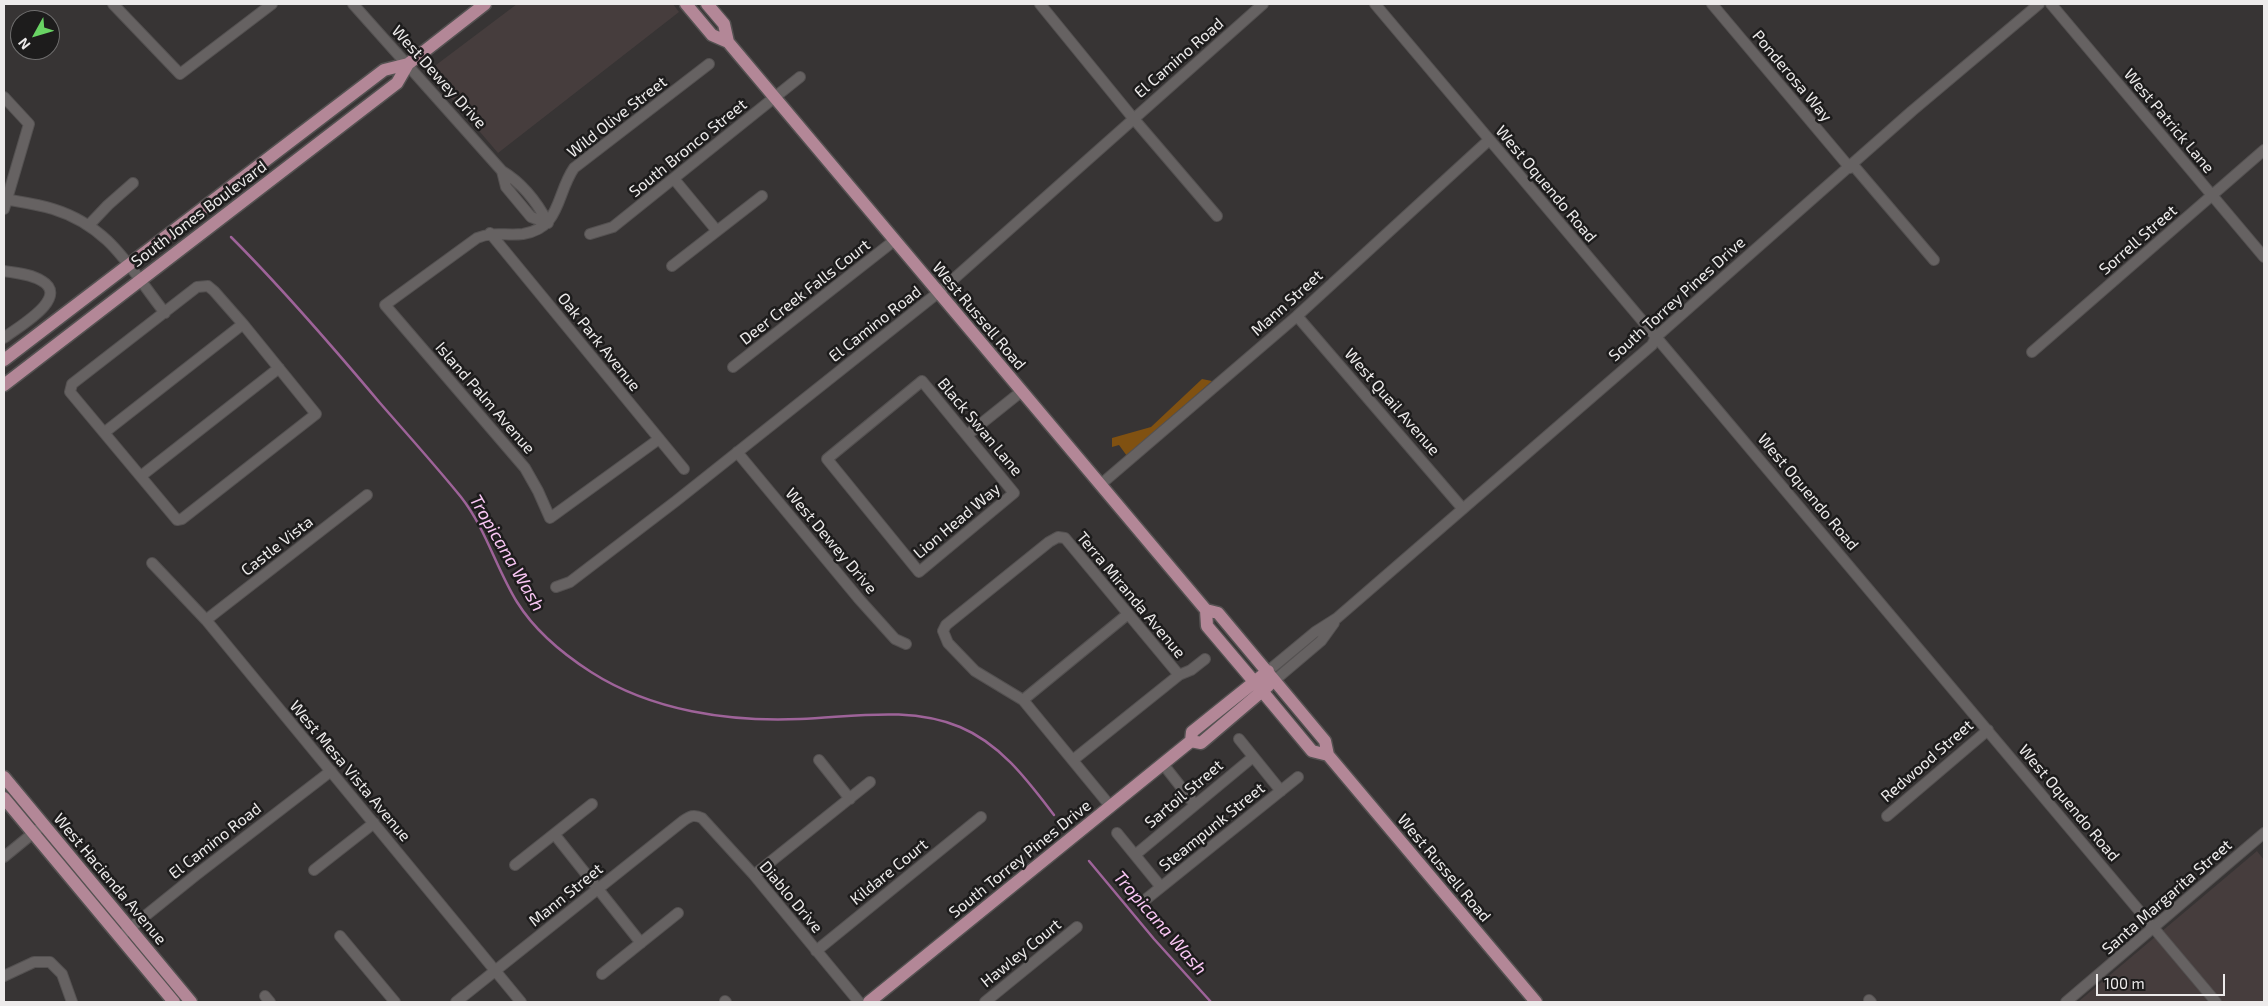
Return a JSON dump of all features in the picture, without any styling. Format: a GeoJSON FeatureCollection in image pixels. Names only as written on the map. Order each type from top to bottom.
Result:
{"type":"FeatureCollection","features":[{"type":"Feature","properties":{"kind":"main road","name":"South Jones Boulevard"},"geometry":{"type":"LineString","coordinates":[[4,385],[396,83],[408,64],[485,4]]}},
{"type":"Feature","properties":{"kind":"main road","name":"West Russell Road"},"geometry":{"type":"LineString","coordinates":[[686,4],[712,35],[728,42],[1206,610],[1218,614],[1271,675],[1325,741],[1328,756],[1536,1002]]}},
{"type":"Feature","properties":{"kind":"main road","name":"West Russell Road"},"geometry":{"type":"LineString","coordinates":[[707,4],[724,24],[728,42]]}},
{"type":"Feature","properties":{"kind":"main road","name":"South Jones Boulevard"},"geometry":{"type":"LineString","coordinates":[[4,360],[384,70],[408,64]]}},
{"type":"Feature","properties":{"kind":"main road"},"geometry":{"type":"LineString","coordinates":[[254,192],[278,162],[283,147]]}},
{"type":"Feature","properties":{"kind":"main road","name":"West Russell Road"},"geometry":{"type":"LineString","coordinates":[[1206,610],[1207,626],[1312,751],[1328,756]]}},
{"type":"Feature","properties":{"kind":"main road","name":"South Torrey Pines Drive"},"geometry":{"type":"LineString","coordinates":[[868,1002],[1191,741],[1192,732],[1258,687],[1271,675]]}},
{"type":"Feature","properties":{"kind":"main road","name":"West Hacienda Avenue"},"geometry":{"type":"LineString","coordinates":[[4,777],[191,1002]]}},
{"type":"Feature","properties":{"kind":"main road","name":"West Hacienda Avenue"},"geometry":{"type":"LineString","coordinates":[[4,798],[174,1002]]}},
{"type":"Feature","properties":{"kind":"street"},"geometry":{"type":"LineString","coordinates":[[113,4],[180,74],[272,4]]}},
{"type":"Feature","properties":{"kind":"street","name":"West Dewey Drive"},"geometry":{"type":"LineString","coordinates":[[353,4],[502,171],[518,181],[542,210],[548,223]]}},
{"type":"Feature","properties":{"kind":"street"},"geometry":{"type":"LineString","coordinates":[[1040,4],[1217,216]]}},
{"type":"Feature","properties":{"kind":"street","name":"El Camino Road"},"geometry":{"type":"LineString","coordinates":[[556,587],[570,582],[938,292],[1263,4]]}},
{"type":"Feature","properties":{"kind":"street","name":"West Oquendo Road"},"geometry":{"type":"LineString","coordinates":[[1375,4],[1779,481],[2216,1002]]}},
{"type":"Feature","properties":{"kind":"street","name":"Ponderosa Way"},"geometry":{"type":"LineString","coordinates":[[1712,4],[1934,260]]}},
{"type":"Feature","properties":{"kind":"street","name":"South Torrey Pines Drive"},"geometry":{"type":"LineString","coordinates":[[1271,675],[1322,641],[1337,618],[1652,345],[1656,337],[2039,4]]}},
{"type":"Feature","properties":{"kind":"street","name":"West Patrick Lane"},"geometry":{"type":"LineString","coordinates":[[2051,4],[2264,257]]}},
{"type":"Feature","properties":{"kind":"street","name":"Wild Olive Street"},"geometry":{"type":"LineString","coordinates":[[548,223],[559,205],[566,179],[574,168],[709,64]]}},
{"type":"Feature","properties":{"kind":"street","name":"South Bronco Street"},"geometry":{"type":"LineString","coordinates":[[590,234],[613,227],[800,77]]}},
{"type":"Feature","properties":{"kind":"street"},"geometry":{"type":"LineString","coordinates":[[4,97],[29,124],[5,203],[51,208],[89,225],[110,242],[129,264],[165,314]]}},
{"type":"Feature","properties":{"kind":"street","name":"Mann Street"},"geometry":{"type":"LineString","coordinates":[[1100,485],[1297,316],[1489,140]]}},
{"type":"Feature","properties":{"kind":"street","name":"Sorrell Street"},"geometry":{"type":"LineString","coordinates":[[2032,352],[2264,150]]}},
{"type":"Feature","properties":{"kind":"street"},"geometry":{"type":"LineString","coordinates":[[674,179],[717,231]]}},
{"type":"Feature","properties":{"kind":"street"},"geometry":{"type":"LineString","coordinates":[[89,225],[133,183]]}},
{"type":"Feature","properties":{"kind":"street"},"geometry":{"type":"LineString","coordinates":[[672,266],[762,196]]}},
{"type":"Feature","properties":{"kind":"street"},"geometry":{"type":"LineString","coordinates":[[490,233],[514,235],[531,233],[548,223]]}},
{"type":"Feature","properties":{"kind":"street","name":"Island Palm Avenue"},"geometry":{"type":"LineString","coordinates":[[490,233],[477,238],[385,305],[525,468],[550,518],[659,439]]}},
{"type":"Feature","properties":{"kind":"street","name":"Oak Park Avenue"},"geometry":{"type":"LineString","coordinates":[[490,233],[684,469]]}},
{"type":"Feature","properties":{"kind":"street","name":"Deer Creek Falls Court"},"geometry":{"type":"LineString","coordinates":[[733,367],[894,240]]}},
{"type":"Feature","properties":{"kind":"street"},"geometry":{"type":"LineString","coordinates":[[4,271],[42,280],[50,289],[48,304],[4,338]]}},
{"type":"Feature","properties":{"kind":"street"},"geometry":{"type":"LineString","coordinates":[[208,286],[244,324],[316,412],[315,416],[189,513],[177,520],[70,392],[72,384],[165,314],[197,288],[208,286]]}},
{"type":"Feature","properties":{"kind":"street","name":"West Quail Avenue"},"geometry":{"type":"LineString","coordinates":[[1297,316],[1463,509]]}},
{"type":"Feature","properties":{"kind":"street"},"geometry":{"type":"LineString","coordinates":[[105,432],[244,324]]}},
{"type":"Feature","properties":{"kind":"street"},"geometry":{"type":"LineString","coordinates":[[141,476],[279,368]]}},
{"type":"Feature","properties":{"kind":"street","name":"Black Swan Lane"},"geometry":{"type":"LineString","coordinates":[[919,572],[827,459],[922,381],[1014,493]]}},
{"type":"Feature","properties":{"kind":"street"},"geometry":{"type":"LineString","coordinates":[[966,435],[1022,391]]}},
{"type":"Feature","properties":{"kind":"street","name":"West Dewey Drive"},"geometry":{"type":"LineString","coordinates":[[737,452],[859,599],[895,639],[906,644]]}},
{"type":"Feature","properties":{"kind":"street","name":"Lion Head Way"},"geometry":{"type":"LineString","coordinates":[[919,572],[1014,493]]}},
{"type":"Feature","properties":{"kind":"street","name":"Castle Vista"},"geometry":{"type":"LineString","coordinates":[[206,620],[368,495]]}},
{"type":"Feature","properties":{"kind":"street","name":"Terra Miranda Avenue"},"geometry":{"type":"LineString","coordinates":[[1023,700],[975,671],[948,643],[943,631],[946,625],[1058,537],[1065,538],[1179,675]]}},
{"type":"Feature","properties":{"kind":"street","name":"West Mesa Vista Avenue"},"geometry":{"type":"LineString","coordinates":[[152,563],[206,620],[521,1002]]}},
{"type":"Feature","properties":{"kind":"street"},"geometry":{"type":"LineString","coordinates":[[1111,807],[1023,700],[1128,614]]}},
{"type":"Feature","properties":{"kind":"street"},"geometry":{"type":"LineString","coordinates":[[1073,760],[1179,675],[1191,670],[1205,659]]}},
{"type":"Feature","properties":{"kind":"street","name":"Redwood Street"},"geometry":{"type":"LineString","coordinates":[[1887,816],[1988,730]]}},
{"type":"Feature","properties":{"kind":"street"},"geometry":{"type":"LineString","coordinates":[[1239,739],[1281,791]]}},
{"type":"Feature","properties":{"kind":"street","name":"Sartoil Street"},"geometry":{"type":"LineString","coordinates":[[1135,855],[1253,757]]}},
{"type":"Feature","properties":{"kind":"street"},"geometry":{"type":"LineString","coordinates":[[819,760],[850,799]]}},
{"type":"Feature","properties":{"kind":"street"},"geometry":{"type":"LineString","coordinates":[[1163,764],[1195,805]]}},
{"type":"Feature","properties":{"kind":"street","name":"El Camino Road"},"geometry":{"type":"LineString","coordinates":[[119,937],[331,770]]}},
{"type":"Feature","properties":{"kind":"street","name":"Steampunk Street"},"geometry":{"type":"LineString","coordinates":[[1145,900],[1298,777]]}},
{"type":"Feature","properties":{"kind":"street"},"geometry":{"type":"LineString","coordinates":[[754,875],[870,782]]}},
{"type":"Feature","properties":{"kind":"street"},"geometry":{"type":"LineString","coordinates":[[515,866],[592,804]]}},
{"type":"Feature","properties":{"kind":"street","name":"Mann Street"},"geometry":{"type":"LineString","coordinates":[[456,1002],[689,816],[696,815]]}},
{"type":"Feature","properties":{"kind":"street","name":"Diablo Drive"},"geometry":{"type":"LineString","coordinates":[[696,815],[702,818],[754,875],[859,1002]]}},
{"type":"Feature","properties":{"kind":"street","name":"Kildare Court"},"geometry":{"type":"LineString","coordinates":[[816,950],[981,817]]}},
{"type":"Feature","properties":{"kind":"street"},"geometry":{"type":"LineString","coordinates":[[314,870],[374,823]]}},
{"type":"Feature","properties":{"kind":"street"},"geometry":{"type":"LineString","coordinates":[[4,857],[43,825]]}},
{"type":"Feature","properties":{"kind":"street"},"geometry":{"type":"LineString","coordinates":[[1117,833],[1161,887]]}},
{"type":"Feature","properties":{"kind":"street","name":"Santa Margarita Street"},"geometry":{"type":"LineString","coordinates":[[2066,1002],[2264,833]]}},
{"type":"Feature","properties":{"kind":"street"},"geometry":{"type":"LineString","coordinates":[[555,835],[641,943]]}},
{"type":"Feature","properties":{"kind":"street"},"geometry":{"type":"LineString","coordinates":[[602,974],[678,913]]}},
{"type":"Feature","properties":{"kind":"street","name":"Hawley Court"},"geometry":{"type":"LineString","coordinates":[[985,1002],[1077,928]]}},
{"type":"Feature","properties":{"kind":"street"},"geometry":{"type":"LineString","coordinates":[[340,936],[395,1002]]}},
{"type":"Feature","properties":{"kind":"street"},"geometry":{"type":"LineString","coordinates":[[4,976],[34,962],[50,962],[62,974],[72,1002]]}},
{"type":"Feature","properties":{"kind":"shaded area"},"geometry":{"type":"Polygon","coordinates":[[[517,4],[673,4],[679,12],[498,153],[433,77],[436,65],[517,4]]]}},
{"type":"Feature","properties":{"kind":"shaded area"},"geometry":{"type":"Polygon","coordinates":[[[1202,379],[1212,381],[1127,456],[1119,445],[1112,447],[1112,438],[1151,427],[1202,379]]]}},
{"type":"Feature","properties":{"kind":"shaded area"},"geometry":{"type":"Polygon","coordinates":[[[2257,851],[2264,860],[2264,1002],[2078,1002],[2257,851]]]}},
{"type":"Feature","properties":{"kind":"waterway","name":"Tropicana Wash"},"geometry":{"type":"LineString","coordinates":[[231,237],[307,318],[461,497],[470,509],[524,613],[550,641],[581,665],[615,685],[639,696],[665,705],[719,716],[800,719],[881,714],[921,717],[960,727],[975,734],[1001,753],[1024,777],[1054,815]]}},
{"type":"Feature","properties":{"kind":"waterway","name":"Tropicana Wash"},"geometry":{"type":"LineString","coordinates":[[1089,861],[1154,939],[1211,1002]]}}]}
